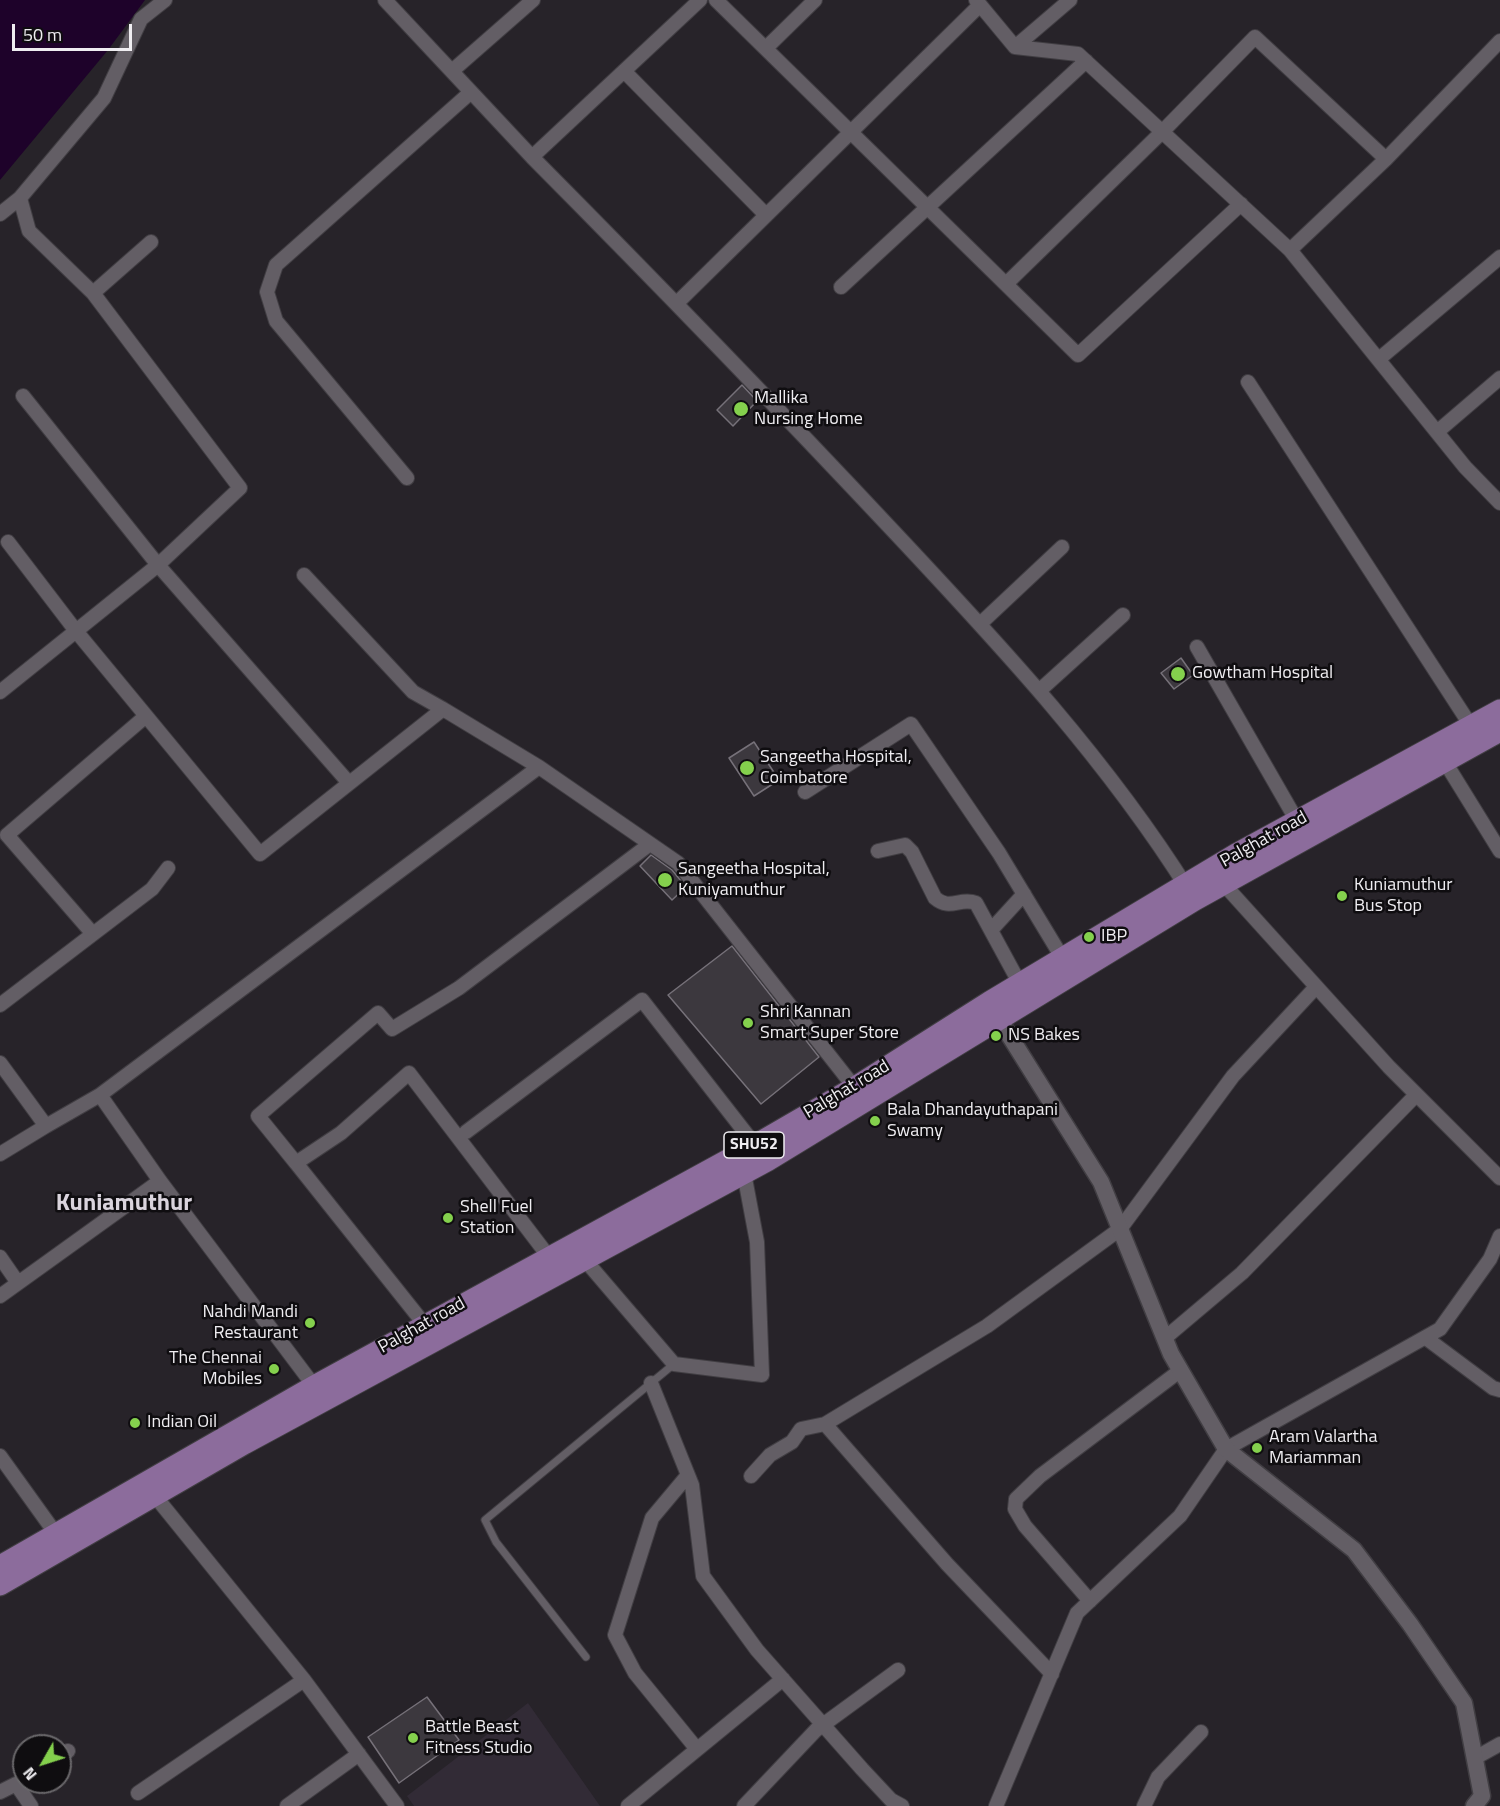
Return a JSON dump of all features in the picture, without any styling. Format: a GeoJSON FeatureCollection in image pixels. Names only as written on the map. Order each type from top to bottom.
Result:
{"type":"FeatureCollection","features":[{"type":"Feature","properties":{"kind":"main road","name":"Palghat road"},"geometry":{"type":"LineString","coordinates":[[1217,877],[1297,821],[1500,710]]}},
{"type":"Feature","properties":{"kind":"main road","name":"Palghat road"},"geometry":{"type":"LineString","coordinates":[[0,1585],[419,1347],[744,1173],[860,1095],[994,1011],[1217,877],[1445,762],[1500,731]]}},
{"type":"Feature","properties":{"kind":"main road","name":"Palghat road"},"geometry":{"type":"LineString","coordinates":[[994,1011],[1020,984],[1190,893]]}},
{"type":"Feature","properties":{"kind":"main road","name":"Palghat road"},"geometry":{"type":"LineString","coordinates":[[0,1566],[314,1386],[549,1257],[755,1145],[860,1095]]}},
{"type":"Feature","properties":{"kind":"street"},"geometry":{"type":"LineString","coordinates":[[0,214],[20,198],[104,98],[141,19],[165,0]]}},
{"type":"Feature","properties":{"kind":"street"},"geometry":{"type":"LineString","coordinates":[[385,0],[532,157],[677,303],[980,624],[1123,793],[1190,893]]}},
{"type":"Feature","properties":{"kind":"street"},"geometry":{"type":"LineString","coordinates":[[532,157],[700,0]]}},
{"type":"Feature","properties":{"kind":"street"},"geometry":{"type":"LineString","coordinates":[[716,0],[1078,355],[1241,204]]}},
{"type":"Feature","properties":{"kind":"street"},"geometry":{"type":"LineString","coordinates":[[766,48],[815,0]]}},
{"type":"Feature","properties":{"kind":"street"},"geometry":{"type":"LineString","coordinates":[[1015,47],[1070,0]]}},
{"type":"Feature","properties":{"kind":"street"},"geometry":{"type":"LineString","coordinates":[[677,303],[851,132],[978,2],[1015,47],[1078,54],[1290,250],[1465,467],[1500,503]]}},
{"type":"Feature","properties":{"kind":"street"},"geometry":{"type":"LineString","coordinates":[[452,71],[524,3]]}},
{"type":"Feature","properties":{"kind":"street"},"geometry":{"type":"LineString","coordinates":[[1006,284],[1163,131],[1255,37],[1386,159]]}},
{"type":"Feature","properties":{"kind":"street"},"geometry":{"type":"LineString","coordinates":[[1290,250],[1386,159],[1500,41]]}},
{"type":"Feature","properties":{"kind":"street"},"geometry":{"type":"LineString","coordinates":[[841,287],[1086,61]]}},
{"type":"Feature","properties":{"kind":"street"},"geometry":{"type":"LineString","coordinates":[[624,71],[766,215]]}},
{"type":"Feature","properties":{"kind":"street"},"geometry":{"type":"LineString","coordinates":[[407,478],[276,321],[267,292],[276,265],[471,92]]}},
{"type":"Feature","properties":{"kind":"street"},"geometry":{"type":"LineString","coordinates":[[0,692],[158,565],[240,488],[93,293],[29,231],[20,198]]}},
{"type":"Feature","properties":{"kind":"street"},"geometry":{"type":"LineString","coordinates":[[93,293],[151,242]]}},
{"type":"Feature","properties":{"kind":"street"},"geometry":{"type":"LineString","coordinates":[[1379,359],[1500,257]]}},
{"type":"Feature","properties":{"kind":"street"},"geometry":{"type":"LineString","coordinates":[[1437,432],[1500,378]]}},
{"type":"Feature","properties":{"kind":"street"},"geometry":{"type":"LineString","coordinates":[[1248,382],[1471,726]]}},
{"type":"Feature","properties":{"kind":"street"},"geometry":{"type":"LineString","coordinates":[[23,396],[158,565],[349,783]]}},
{"type":"Feature","properties":{"kind":"street"},"geometry":{"type":"LineString","coordinates":[[8,542],[76,631],[260,854],[443,709]]}},
{"type":"Feature","properties":{"kind":"street"},"geometry":{"type":"LineString","coordinates":[[980,624],[1062,547]]}},
{"type":"Feature","properties":{"kind":"street"},"geometry":{"type":"LineString","coordinates":[[304,575],[413,693],[539,767],[678,863],[860,1095]]}},
{"type":"Feature","properties":{"kind":"street"},"geometry":{"type":"LineString","coordinates":[[1039,691],[1123,615]]}},
{"type":"Feature","properties":{"kind":"street"},"geometry":{"type":"LineString","coordinates":[[1197,647],[1297,821]]}},
{"type":"Feature","properties":{"kind":"street"},"geometry":{"type":"LineString","coordinates":[[93,934],[7,835],[146,716]]}},
{"type":"Feature","properties":{"kind":"street"},"geometry":{"type":"LineString","coordinates":[[805,792],[911,724],[999,853],[1063,959]]}},
{"type":"Feature","properties":{"kind":"street"},"geometry":{"type":"LineString","coordinates":[[1445,762],[1500,851]]}},
{"type":"Feature","properties":{"kind":"street"},"geometry":{"type":"LineString","coordinates":[[0,1154],[100,1095],[539,767]]}},
{"type":"Feature","properties":{"kind":"street"},"geometry":{"type":"LineString","coordinates":[[425,1325],[258,1116],[378,1013],[392,1029],[459,988],[650,844]]}},
{"type":"Feature","properties":{"kind":"street"},"geometry":{"type":"LineString","coordinates":[[878,852],[905,845],[912,852],[935,898],[947,906],[970,901],[976,903],[1020,984]]}},
{"type":"Feature","properties":{"kind":"street"},"geometry":{"type":"LineString","coordinates":[[0,1005],[152,889],[168,868]]}},
{"type":"Feature","properties":{"kind":"street"},"geometry":{"type":"LineString","coordinates":[[1217,877],[1416,1095],[1500,1178]]}},
{"type":"Feature","properties":{"kind":"street"},"geometry":{"type":"LineString","coordinates":[[992,929],[1024,894]]}},
{"type":"Feature","properties":{"kind":"street"},"geometry":{"type":"LineString","coordinates":[[751,1476],[770,1455],[792,1442],[801,1429],[825,1425],[987,1326],[1120,1228],[1233,1076],[1316,987]]}},
{"type":"Feature","properties":{"kind":"street"},"geometry":{"type":"LineString","coordinates":[[466,1132],[642,1000],[755,1145]]}},
{"type":"Feature","properties":{"kind":"street"},"geometry":{"type":"LineString","coordinates":[[994,1011],[1101,1182],[1165,1338],[1180,1370],[1226,1449],[1354,1550],[1410,1624],[1464,1703],[1482,1796],[1474,1806]]}},
{"type":"Feature","properties":{"kind":"street"},"geometry":{"type":"LineString","coordinates":[[0,1063],[46,1126]]}},
{"type":"Feature","properties":{"kind":"street"},"geometry":{"type":"LineString","coordinates":[[296,1163],[341,1133],[409,1073],[549,1257]]}},
{"type":"Feature","properties":{"kind":"street"},"geometry":{"type":"LineString","coordinates":[[100,1095],[160,1181],[314,1386]]}},
{"type":"Feature","properties":{"kind":"street"},"geometry":{"type":"LineString","coordinates":[[1165,1338],[1242,1273],[1416,1095]]}},
{"type":"Feature","properties":{"kind":"street"},"geometry":{"type":"LineString","coordinates":[[585,1260],[674,1364],[762,1375],[757,1242],[744,1173]]}},
{"type":"Feature","properties":{"kind":"street"},"geometry":{"type":"LineString","coordinates":[[0,1296],[160,1181]]}},
{"type":"Feature","properties":{"kind":"street"},"geometry":{"type":"LineString","coordinates":[[996,1806],[1077,1613],[1180,1516],[1226,1449],[1440,1329],[1495,1263],[1500,1236]]}},
{"type":"Feature","properties":{"kind":"street"},"geometry":{"type":"LineString","coordinates":[[0,1257],[18,1283]]}},
{"type":"Feature","properties":{"kind":"street"},"geometry":{"type":"LineString","coordinates":[[1426,1338],[1493,1388],[1500,1390]]}},
{"type":"Feature","properties":{"kind":"street"},"geometry":{"type":"LineString","coordinates":[[1090,1601],[1025,1526],[1015,1509],[1016,1499],[1040,1476],[1180,1370]]}},
{"type":"Feature","properties":{"kind":"street"},"geometry":{"type":"LineString","coordinates":[[651,1383],[692,1485],[702,1576],[757,1650],[891,1800],[902,1806]]}},
{"type":"Feature","properties":{"kind":"street"},"geometry":{"type":"LineString","coordinates":[[825,1425],[947,1564],[1052,1674]]}},
{"type":"Feature","properties":{"kind":"street"},"geometry":{"type":"LineString","coordinates":[[0,1456],[56,1534]]}},
{"type":"Feature","properties":{"kind":"street"},"geometry":{"type":"LineString","coordinates":[[688,1475],[652,1518],[615,1635],[635,1673],[696,1748]]}},
{"type":"Feature","properties":{"kind":"street"},"geometry":{"type":"LineString","coordinates":[[155,1496],[304,1680],[397,1806]]}},
{"type":"Feature","properties":{"kind":"street"},"geometry":{"type":"LineString","coordinates":[[744,1806],[749,1798],[824,1725],[898,1670]]}},
{"type":"Feature","properties":{"kind":"street"},"geometry":{"type":"LineString","coordinates":[[628,1806],[783,1679]]}},
{"type":"Feature","properties":{"kind":"street"},"geometry":{"type":"LineString","coordinates":[[138,1793],[304,1680]]}},
{"type":"Feature","properties":{"kind":"street"},"geometry":{"type":"LineString","coordinates":[[1144,1806],[1158,1778],[1201,1732]]}},
{"type":"Feature","properties":{"kind":"street"},"geometry":{"type":"LineString","coordinates":[[1474,1758],[1500,1744]]}},
{"type":"Feature","properties":{"kind":"street"},"geometry":{"type":"LineString","coordinates":[[287,1806],[359,1754]]}},
{"type":"Feature","properties":{"kind":"lane"},"geometry":{"type":"LineString","coordinates":[[586,1657],[496,1542],[485,1520],[674,1364]]}},
{"type":"Feature","properties":{"kind":"shaded area"},"geometry":{"type":"Polygon","coordinates":[[[0,0],[145,0],[108,50],[0,180],[0,0]]]}},
{"type":"Feature","properties":{"kind":"shaded area"},"geometry":{"type":"Polygon","coordinates":[[[528,1703],[600,1806],[414,1806],[407,1796],[528,1703]]]}},
{"type":"Feature","properties":{"kind":"building"},"geometry":{"type":"Polygon","coordinates":[[[742,385],[757,401],[733,426],[717,410],[742,385]]]}},
{"type":"Feature","properties":{"kind":"building"},"geometry":{"type":"Polygon","coordinates":[[[1181,658],[1193,675],[1174,689],[1161,673],[1181,658]]]}},
{"type":"Feature","properties":{"kind":"building"},"geometry":{"type":"Polygon","coordinates":[[[754,742],[779,780],[754,796],[729,758],[754,742]]]}},
{"type":"Feature","properties":{"kind":"building"},"geometry":{"type":"Polygon","coordinates":[[[651,855],[672,870],[686,887],[672,900],[640,866],[651,855]]]}},
{"type":"Feature","properties":{"kind":"building","name":"Shri Kannan Smart Super Store"},"geometry":{"type":"Polygon","coordinates":[[[732,946],[819,1057],[761,1104],[668,995],[732,946]]]}},
{"type":"Feature","properties":{"kind":"building","name":"Battle Beast Fitness Studio"},"geometry":{"type":"Polygon","coordinates":[[[427,1697],[459,1740],[399,1783],[368,1737],[427,1697]]]}},
{"type":"Feature","properties":{"kind":"place","name":"Mallika Nursing Home"},"geometry":{"type":"Point","coordinates":[741,409]}},
{"type":"Feature","properties":{"kind":"place","name":"Gowtham Hospital"},"geometry":{"type":"Point","coordinates":[1178,674]}},
{"type":"Feature","properties":{"kind":"place","name":"Sangeetha Hospital, Coimbatore"},"geometry":{"type":"Point","coordinates":[747,768]}},
{"type":"Feature","properties":{"kind":"place","name":"Sangeetha Hospital, Kuniyamuthur"},"geometry":{"type":"Point","coordinates":[665,880]}},
{"type":"Feature","properties":{"kind":"place","name":"Kuniamuthur Bus Stop"},"geometry":{"type":"Point","coordinates":[1342,896]}},
{"type":"Feature","properties":{"kind":"place","name":"IBP"},"geometry":{"type":"Point","coordinates":[1089,937]}},
{"type":"Feature","properties":{"kind":"place","name":"Shri Kannan Smart Super Store"},"geometry":{"type":"Point","coordinates":[748,1023]}},
{"type":"Feature","properties":{"kind":"place","name":"NS Bakes"},"geometry":{"type":"Point","coordinates":[996,1036]}},
{"type":"Feature","properties":{"kind":"place","name":"Bala Dhandayuthapani Swamy"},"geometry":{"type":"Point","coordinates":[875,1121]}},
{"type":"Feature","properties":{"kind":"place","name":"Shell Fuel Station"},"geometry":{"type":"Point","coordinates":[448,1218]}},
{"type":"Feature","properties":{"kind":"place","name":"Nahdi Mandi Restaurant"},"geometry":{"type":"Point","coordinates":[310,1323]}},
{"type":"Feature","properties":{"kind":"place","name":"The Chennai Mobiles"},"geometry":{"type":"Point","coordinates":[274,1369]}},
{"type":"Feature","properties":{"kind":"place","name":"Indian Oil"},"geometry":{"type":"Point","coordinates":[135,1423]}},
{"type":"Feature","properties":{"kind":"place","name":"Aram Valartha Mariamman"},"geometry":{"type":"Point","coordinates":[1257,1448]}},
{"type":"Feature","properties":{"kind":"place","name":"Battle Beast Fitness Studio"},"geometry":{"type":"Point","coordinates":[413,1738]}},
{"type":"Feature","properties":{"kind":"district","name":"Kuniamuthur"},"geometry":{"type":"Point","coordinates":[124,1204]}}]}
